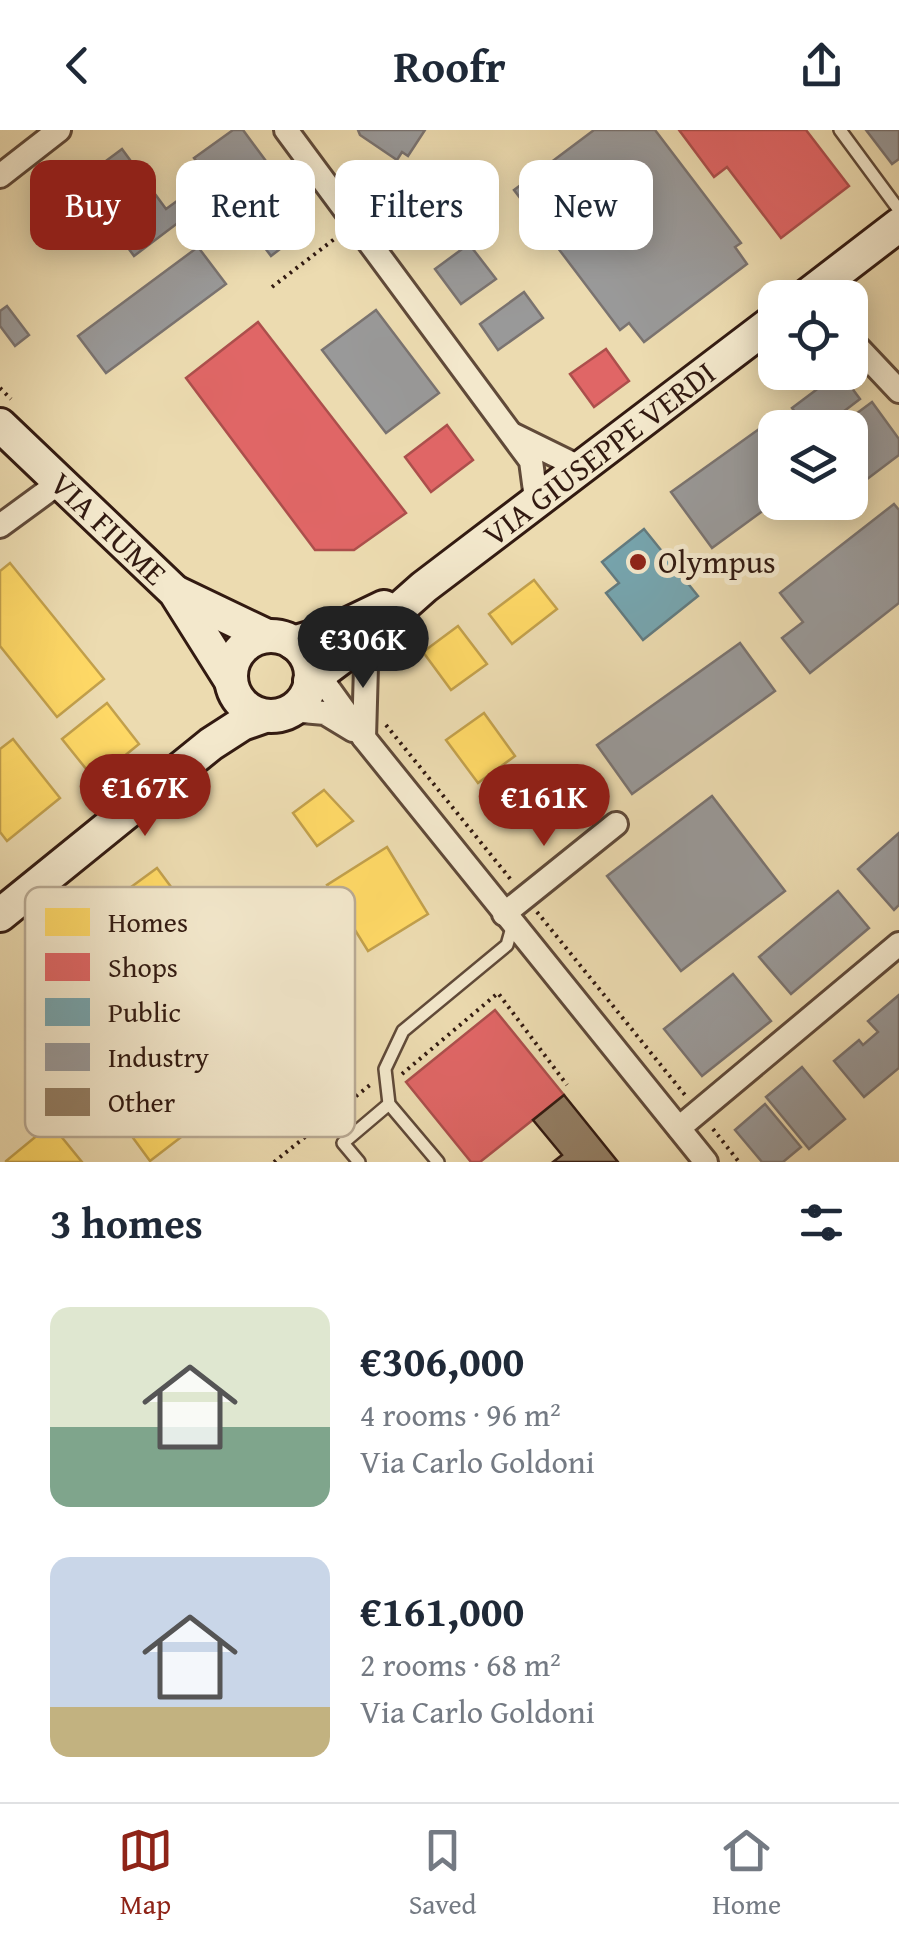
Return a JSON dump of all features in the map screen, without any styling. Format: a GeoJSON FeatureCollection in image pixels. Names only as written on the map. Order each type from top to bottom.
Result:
{"type":"FeatureCollection","features":[{"type":"Feature","properties":{"kind":"street"},"geometry":{"type":"LineString","coordinates":[[0,176],[59,130]]}},
{"type":"Feature","properties":{"kind":"street"},"geometry":{"type":"LineString","coordinates":[[286,130],[531,461],[535,491],[540,499]]}},
{"type":"Feature","properties":{"kind":"street"},"geometry":{"type":"LineString","coordinates":[[829,280],[899,225]]}},
{"type":"Feature","properties":{"kind":"street","name":"VIA GIUSEPPE VERDI"},"geometry":{"type":"LineString","coordinates":[[299,659],[376,630],[424,588],[758,333]]}},
{"type":"Feature","properties":{"kind":"street"},"geometry":{"type":"LineString","coordinates":[[868,358],[899,391]]}},
{"type":"Feature","properties":{"kind":"street","name":"VIA FIUME"},"geometry":{"type":"LineString","coordinates":[[6,412],[60,482],[175,592],[242,704],[278,713]]}},
{"type":"Feature","properties":{"kind":"street"},"geometry":{"type":"LineString","coordinates":[[510,433],[570,462],[577,471]]}},
{"type":"Feature","properties":{"kind":"street"},"geometry":{"type":"LineString","coordinates":[[0,526],[60,482]]}},
{"type":"Feature","properties":{"kind":"street","name":"VIA GIUSEPPE VERDI"},"geometry":{"type":"LineString","coordinates":[[299,659],[336,630],[424,588]]}},
{"type":"Feature","properties":{"kind":"street","name":"VIA FIUME"},"geometry":{"type":"LineString","coordinates":[[175,592],[299,659]]}},
{"type":"Feature","properties":{"kind":"street"},"geometry":{"type":"LineString","coordinates":[[364,738],[366,666],[376,630]]}},
{"type":"Feature","properties":{"kind":"street"},"geometry":{"type":"LineString","coordinates":[[230,682],[231,668],[244,646],[299,659],[706,1162]]}},
{"type":"Feature","properties":{"kind":"street"},"geometry":{"type":"LineString","coordinates":[[35,887],[211,744],[242,724],[301,703],[299,659]]}},
{"type":"Feature","properties":{"kind":"street"},"geometry":{"type":"LineString","coordinates":[[278,713],[325,713],[364,738]]}},
{"type":"Feature","properties":{"kind":"street"},"geometry":{"type":"LineString","coordinates":[[508,919],[616,824]]}},
{"type":"Feature","properties":{"kind":"street"},"geometry":{"type":"LineString","coordinates":[[0,915],[25,895]]}},
{"type":"Feature","properties":{"kind":"street"},"geometry":{"type":"LineString","coordinates":[[679,1128],[899,944]]}},
{"type":"Feature","properties":{"kind":"lane"},"geometry":{"type":"LineString","coordinates":[[840,130],[899,210]]}},
{"type":"Feature","properties":{"kind":"lane"},"geometry":{"type":"LineString","coordinates":[[438,1162],[389,1104],[385,1069],[403,1030],[507,945],[508,919]]}},
{"type":"Feature","properties":{"kind":"lane"},"geometry":{"type":"LineString","coordinates":[[355,1133],[389,1104]]}},
{"type":"Feature","properties":{"kind":"lane"},"geometry":{"type":"LineString","coordinates":[[350,1137],[343,1143],[359,1162]]}},
{"type":"Feature","properties":{"kind":"path"},"geometry":{"type":"LineString","coordinates":[[272,287],[335,238]]}},
{"type":"Feature","properties":{"kind":"path"},"geometry":{"type":"LineString","coordinates":[[0,388],[6,412]]}},
{"type":"Feature","properties":{"kind":"path"},"geometry":{"type":"LineString","coordinates":[[355,1094],[366,1085],[399,1076],[498,994],[568,1085]]}},
{"type":"Feature","properties":{"kind":"path"},"geometry":{"type":"LineString","coordinates":[[274,1162],[304,1137]]}},
{"type":"Feature","properties":{"kind":"building: Homes"},"geometry":{"type":"Polygon","coordinates":[[[10,563],[104,679],[57,717],[0,646],[0,571],[10,563]]]}},
{"type":"Feature","properties":{"kind":"building: Homes"},"geometry":{"type":"Polygon","coordinates":[[[534,580],[557,609],[512,644],[489,614],[534,580]]]}},
{"type":"Feature","properties":{"kind":"building: Homes"},"geometry":{"type":"Polygon","coordinates":[[[458,626],[487,664],[451,690],[423,652],[458,626]]]}},
{"type":"Feature","properties":{"kind":"building: Homes"},"geometry":{"type":"Polygon","coordinates":[[[107,703],[139,744],[95,780],[62,739],[107,703]]]}},
{"type":"Feature","properties":{"kind":"building: Homes"},"geometry":{"type":"Polygon","coordinates":[[[484,713],[515,756],[478,783],[446,740],[484,713]]]}},
{"type":"Feature","properties":{"kind":"building: Homes"},"geometry":{"type":"Polygon","coordinates":[[[13,739],[60,798],[7,841],[0,832],[0,749],[13,739]]]}},
{"type":"Feature","properties":{"kind":"building: Homes"},"geometry":{"type":"Polygon","coordinates":[[[324,790],[353,821],[317,846],[293,813],[324,790]]]}},
{"type":"Feature","properties":{"kind":"building: Homes"},"geometry":{"type":"Polygon","coordinates":[[[387,847],[428,914],[368,951],[355,930],[355,887],[327,885],[387,847]]]}},
{"type":"Feature","properties":{"kind":"building: Homes"},"geometry":{"type":"Polygon","coordinates":[[[157,868],[171,887],[131,887],[157,868]]]}},
{"type":"Feature","properties":{"kind":"building: Homes"},"geometry":{"type":"Polygon","coordinates":[[[35,1137],[62,1137],[82,1162],[6,1162],[35,1137]]]}},
{"type":"Feature","properties":{"kind":"building: Homes"},"geometry":{"type":"Polygon","coordinates":[[[132,1137],[181,1137],[150,1161],[132,1137]]]}},
{"type":"Feature","properties":{"kind":"building: Shops"},"geometry":{"type":"Polygon","coordinates":[[[679,130],[806,130],[849,186],[781,238],[727,167],[714,177],[679,130]]]}},
{"type":"Feature","properties":{"kind":"building: Shops"},"geometry":{"type":"Polygon","coordinates":[[[258,322],[406,513],[354,550],[315,550],[186,378],[258,322]]]}},
{"type":"Feature","properties":{"kind":"building: Shops"},"geometry":{"type":"Polygon","coordinates":[[[606,349],[629,381],[594,407],[570,374],[606,349]]]}},
{"type":"Feature","properties":{"kind":"building: Shops"},"geometry":{"type":"Polygon","coordinates":[[[447,425],[473,460],[431,492],[405,457],[447,425]]]}},
{"type":"Feature","properties":{"kind":"building: Shops"},"geometry":{"type":"Polygon","coordinates":[[[495,1010],[564,1095],[480,1162],[471,1162],[406,1082],[495,1010]]]}},
{"type":"Feature","properties":{"kind":"building: Public"},"geometry":{"type":"Polygon","coordinates":[[[644,529],[698,596],[643,640],[606,593],[619,583],[602,562],[644,529]]]}},
{"type":"Feature","properties":{"kind":"building: Industry"},"geometry":{"type":"Polygon","coordinates":[[[233,130],[243,130],[265,160],[195,160],[233,130]]]}},
{"type":"Feature","properties":{"kind":"building: Industry"},"geometry":{"type":"Polygon","coordinates":[[[358,130],[425,130],[408,156],[402,152],[397,160],[358,130]]]}},
{"type":"Feature","properties":{"kind":"building: Industry"},"geometry":{"type":"Polygon","coordinates":[[[594,130],[655,130],[741,243],[735,247],[747,264],[644,342],[629,323],[620,330],[559,250],[653,250],[653,160],[554,160],[594,130]]]}},
{"type":"Feature","properties":{"kind":"building: Industry"},"geometry":{"type":"Polygon","coordinates":[[[866,130],[899,130],[899,159],[892,164],[866,130]]]}},
{"type":"Feature","properties":{"kind":"building: Industry"},"geometry":{"type":"Polygon","coordinates":[[[122,149],[130,160],[107,160],[122,149]]]}},
{"type":"Feature","properties":{"kind":"building: Industry"},"geometry":{"type":"Polygon","coordinates":[[[156,195],[166,209],[176,202],[176,224],[156,239],[156,195]]]}},
{"type":"Feature","properties":{"kind":"building: Industry"},"geometry":{"type":"Polygon","coordinates":[[[194,250],[200,250],[226,284],[106,373],[78,336],[194,250]]]}},
{"type":"Feature","properties":{"kind":"building: Industry"},"geometry":{"type":"Polygon","coordinates":[[[461,250],[474,250],[496,279],[461,304],[435,269],[461,250]]]}},
{"type":"Feature","properties":{"kind":"building: Industry"},"geometry":{"type":"Polygon","coordinates":[[[524,292],[543,318],[498,350],[480,324],[524,292]]]}},
{"type":"Feature","properties":{"kind":"building: Industry"},"geometry":{"type":"Polygon","coordinates":[[[7,306],[29,335],[15,346],[0,326],[0,311],[7,306]]]}},
{"type":"Feature","properties":{"kind":"building: Industry"},"geometry":{"type":"Polygon","coordinates":[[[376,310],[439,393],[386,433],[322,350],[376,310]]]}},
{"type":"Feature","properties":{"kind":"building: Industry"},"geometry":{"type":"Polygon","coordinates":[[[816,390],[853,390],[860,399],[846,410],[792,408],[816,390]]]}},
{"type":"Feature","properties":{"kind":"building: Industry"},"geometry":{"type":"Polygon","coordinates":[[[872,402],[899,439],[899,455],[868,478],[868,410],[861,410],[872,402]]]}},
{"type":"Feature","properties":{"kind":"building: Industry"},"geometry":{"type":"Polygon","coordinates":[[[758,430],[758,514],[712,548],[671,492],[758,430]]]}},
{"type":"Feature","properties":{"kind":"building: Industry"},"geometry":{"type":"Polygon","coordinates":[[[894,504],[899,510],[899,603],[810,673],[782,638],[803,622],[780,593],[894,504]]]}},
{"type":"Feature","properties":{"kind":"building: Industry"},"geometry":{"type":"Polygon","coordinates":[[[740,643],[775,691],[632,794],[597,745],[740,643]]]}},
{"type":"Feature","properties":{"kind":"building: Industry"},"geometry":{"type":"Polygon","coordinates":[[[712,796],[785,891],[681,971],[607,876],[712,796]]]}},
{"type":"Feature","properties":{"kind":"building: Industry"},"geometry":{"type":"Polygon","coordinates":[[[899,833],[899,905],[894,910],[858,869],[899,833]]]}},
{"type":"Feature","properties":{"kind":"building: Industry"},"geometry":{"type":"Polygon","coordinates":[[[838,891],[869,928],[791,994],[759,957],[838,891]]]}},
{"type":"Feature","properties":{"kind":"building: Industry"},"geometry":{"type":"Polygon","coordinates":[[[733,974],[771,1021],[702,1076],[664,1029],[733,974]]]}},
{"type":"Feature","properties":{"kind":"building: Industry"},"geometry":{"type":"Polygon","coordinates":[[[899,995],[899,1068],[864,1097],[834,1061],[859,1040],[863,1045],[878,1032],[868,1021],[899,995]]]}},
{"type":"Feature","properties":{"kind":"building: Industry"},"geometry":{"type":"Polygon","coordinates":[[[802,1067],[845,1119],[809,1149],[766,1097],[802,1067]]]}},
{"type":"Feature","properties":{"kind":"building: Industry"},"geometry":{"type":"Polygon","coordinates":[[[765,1104],[801,1147],[783,1162],[762,1162],[735,1130],[765,1104]]]}},
{"type":"Feature","properties":{"kind":"building: Other"},"geometry":{"type":"Polygon","coordinates":[[[564,1095],[618,1162],[553,1162],[562,1155],[533,1120],[564,1095]]]}},
{"type":"Feature","properties":{"kind":"place","name":"Olympus"},"geometry":{"type":"Point","coordinates":[638,562]}}]}
